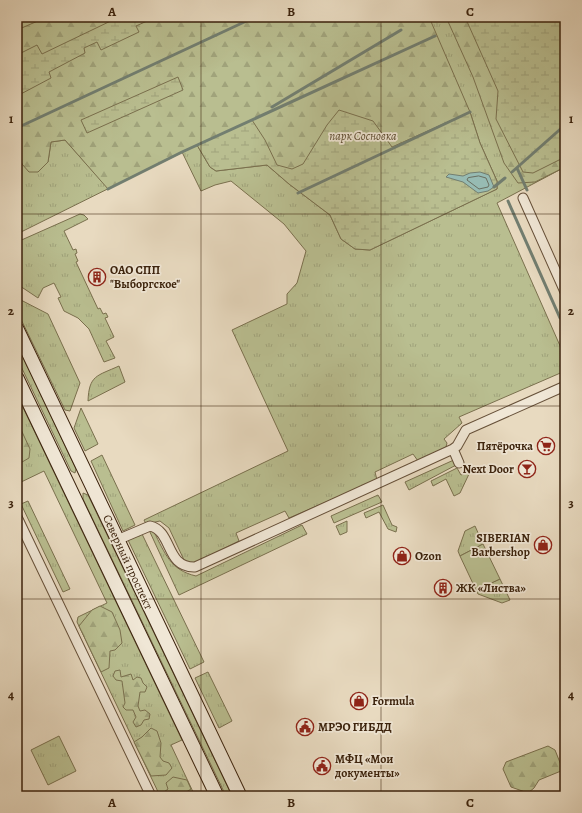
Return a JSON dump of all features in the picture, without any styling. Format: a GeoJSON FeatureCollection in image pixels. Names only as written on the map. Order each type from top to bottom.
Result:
{"type":"FeatureCollection","features":[{"type":"Feature","properties":{"kind":"main road","name":"Северный проспект"},"geometry":{"type":"LineString","coordinates":[[17,329],[240,796]]}},
{"type":"Feature","properties":{"kind":"main road","name":"Северный проспект"},"geometry":{"type":"LineString","coordinates":[[17,378],[217,796]]}},
{"type":"Feature","properties":{"kind":"street"},"geometry":{"type":"LineString","coordinates":[[523,198],[565,292]]}},
{"type":"Feature","properties":{"kind":"street"},"geometry":{"type":"LineString","coordinates":[[118,540],[150,526],[156,527],[176,560],[181,564],[195,567],[453,449],[457,446],[466,430],[565,386]]}},
{"type":"Feature","properties":{"kind":"street"},"geometry":{"type":"LineString","coordinates":[[453,449],[459,463]]}},
{"type":"Feature","properties":{"kind":"street"},"geometry":{"type":"LineString","coordinates":[[17,517],[151,796]]}},
{"type":"Feature","properties":{"kind":"green space"},"geometry":{"type":"Polygon","coordinates":[[[17,17],[565,17],[565,167],[497,203],[565,357],[565,371],[459,417],[462,423],[444,439],[447,443],[446,447],[418,461],[413,454],[375,472],[377,480],[289,518],[285,511],[236,533],[239,541],[197,562],[188,563],[184,560],[169,528],[160,521],[146,524],[144,520],[288,451],[232,330],[287,304],[287,294],[297,283],[306,251],[284,224],[231,181],[215,185],[201,191],[182,152],[17,234],[17,148],[22,164],[48,162],[51,142],[65,140],[107,187],[17,17]]]}},
{"type":"Feature","properties":{"kind":"green space","name":"парк Сосновка"},"geometry":{"type":"Polygon","coordinates":[[[17,17],[429,17],[470,112],[480,143],[497,181],[497,189],[370,250],[355,249],[341,239],[330,215],[289,184],[267,165],[216,171],[210,167],[197,145],[108,189],[65,140],[51,142],[48,162],[38,172],[29,172],[22,164],[17,148],[17,17]]]}},
{"type":"Feature","properties":{"kind":"green space"},"geometry":{"type":"Polygon","coordinates":[[[17,17],[47,17],[17,30],[17,17]]]}},
{"type":"Feature","properties":{"kind":"green space"},"geometry":{"type":"Polygon","coordinates":[[[119,17],[131,17],[133,20],[139,17],[156,17],[136,26],[139,32],[101,50],[97,42],[84,48],[85,53],[49,72],[51,78],[17,96],[17,55],[37,45],[42,54],[119,17]]]}},
{"type":"Feature","properties":{"kind":"green space"},"geometry":{"type":"Polygon","coordinates":[[[446,17],[565,17],[565,167],[535,182],[518,183],[504,163],[473,77],[446,17]]]}},
{"type":"Feature","properties":{"kind":"green space"},"geometry":{"type":"Polygon","coordinates":[[[465,17],[565,17],[565,157],[533,173],[523,172],[496,119],[498,91],[465,17]]]}},
{"type":"Feature","properties":{"kind":"green space"},"geometry":{"type":"Polygon","coordinates":[[[178,77],[183,90],[87,133],[81,120],[178,77]]]}},
{"type":"Feature","properties":{"kind":"green space"},"geometry":{"type":"Polygon","coordinates":[[[339,110],[373,121],[392,147],[470,112],[480,143],[497,181],[497,189],[370,250],[355,249],[341,239],[330,215],[289,184],[267,165],[216,171],[210,167],[197,145],[252,120],[265,140],[277,165],[292,169],[303,164],[327,125],[339,110]]]}},
{"type":"Feature","properties":{"kind":"green space"},"geometry":{"type":"Polygon","coordinates":[[[80,214],[84,215],[88,219],[64,231],[73,250],[76,249],[77,253],[75,254],[78,261],[76,262],[98,309],[100,308],[103,314],[106,313],[108,317],[105,318],[114,337],[106,341],[115,358],[104,362],[89,329],[78,318],[64,311],[58,298],[61,297],[54,283],[43,288],[38,298],[17,284],[17,242],[80,214]]]}},
{"type":"Feature","properties":{"kind":"green space"},"geometry":{"type":"Polygon","coordinates":[[[17,298],[48,314],[80,383],[70,411],[65,410],[17,311],[17,298]]]}},
{"type":"Feature","properties":{"kind":"green space"},"geometry":{"type":"Polygon","coordinates":[[[17,344],[76,469],[75,473],[71,471],[17,358],[17,344]]]}},
{"type":"Feature","properties":{"kind":"green space"},"geometry":{"type":"Polygon","coordinates":[[[119,366],[125,382],[88,401],[92,381],[105,372],[119,366]]]}},
{"type":"Feature","properties":{"kind":"green space"},"geometry":{"type":"Polygon","coordinates":[[[17,395],[182,740],[171,745],[194,794],[190,796],[160,796],[77,622],[78,617],[107,603],[44,471],[17,484],[17,395]]]}},
{"type":"Feature","properties":{"kind":"green space"},"geometry":{"type":"Polygon","coordinates":[[[81,408],[98,444],[85,451],[74,428],[81,408]]]}},
{"type":"Feature","properties":{"kind":"green space"},"geometry":{"type":"Polygon","coordinates":[[[17,421],[30,449],[29,458],[17,465],[17,421]]]}},
{"type":"Feature","properties":{"kind":"green space"},"geometry":{"type":"Polygon","coordinates":[[[102,455],[135,525],[123,531],[91,461],[102,455]]]}},
{"type":"Feature","properties":{"kind":"green space"},"geometry":{"type":"Polygon","coordinates":[[[456,459],[458,464],[409,490],[405,482],[456,459]]]}},
{"type":"Feature","properties":{"kind":"green space"},"geometry":{"type":"Polygon","coordinates":[[[457,468],[461,475],[468,472],[469,474],[460,493],[454,496],[446,479],[433,486],[431,481],[457,468]]]}},
{"type":"Feature","properties":{"kind":"green space"},"geometry":{"type":"Polygon","coordinates":[[[83,493],[88,495],[232,796],[226,796],[83,499],[83,493]]]}},
{"type":"Feature","properties":{"kind":"green space"},"geometry":{"type":"Polygon","coordinates":[[[378,495],[382,502],[334,523],[331,516],[378,495]]]}},
{"type":"Feature","properties":{"kind":"green space"},"geometry":{"type":"Polygon","coordinates":[[[28,501],[70,589],[63,592],[21,504],[28,501]]]}},
{"type":"Feature","properties":{"kind":"green space"},"geometry":{"type":"Polygon","coordinates":[[[383,505],[392,525],[397,527],[396,532],[388,529],[379,512],[366,518],[364,513],[383,505]]]}},
{"type":"Feature","properties":{"kind":"green space"},"geometry":{"type":"Polygon","coordinates":[[[347,521],[347,532],[340,535],[336,526],[347,521]]]}},
{"type":"Feature","properties":{"kind":"green space"},"geometry":{"type":"Polygon","coordinates":[[[302,525],[307,534],[179,595],[149,530],[154,532],[165,554],[174,565],[180,570],[196,576],[302,525]]]}},
{"type":"Feature","properties":{"kind":"green space"},"geometry":{"type":"Polygon","coordinates":[[[475,526],[483,544],[460,556],[458,551],[465,531],[475,526]]]}},
{"type":"Feature","properties":{"kind":"green space"},"geometry":{"type":"Polygon","coordinates":[[[142,534],[204,662],[190,669],[128,540],[142,534]]]}},
{"type":"Feature","properties":{"kind":"green space"},"geometry":{"type":"Polygon","coordinates":[[[483,544],[500,579],[476,590],[460,556],[483,544]]]}},
{"type":"Feature","properties":{"kind":"green space"},"geometry":{"type":"Polygon","coordinates":[[[500,579],[510,600],[502,603],[478,594],[476,590],[500,579]]]}},
{"type":"Feature","properties":{"kind":"green space"},"geometry":{"type":"Polygon","coordinates":[[[100,606],[112,612],[120,630],[122,643],[115,650],[110,651],[109,668],[101,672],[79,626],[92,610],[100,606]]]}},
{"type":"Feature","properties":{"kind":"green space"},"geometry":{"type":"Polygon","coordinates":[[[120,670],[121,677],[131,674],[133,680],[137,677],[141,678],[147,687],[145,692],[140,692],[138,706],[140,711],[145,710],[150,714],[149,719],[144,720],[141,725],[136,727],[133,722],[136,717],[133,710],[126,710],[123,707],[125,703],[122,681],[116,680],[113,676],[115,671],[120,670]]]}},
{"type":"Feature","properties":{"kind":"green space"},"geometry":{"type":"Polygon","coordinates":[[[208,672],[232,721],[219,728],[195,678],[208,672]]]}},
{"type":"Feature","properties":{"kind":"green space"},"geometry":{"type":"Polygon","coordinates":[[[151,728],[157,731],[161,743],[160,757],[163,761],[169,763],[172,768],[166,775],[151,776],[134,742],[142,737],[151,728]]]}},
{"type":"Feature","properties":{"kind":"green space"},"geometry":{"type":"Polygon","coordinates":[[[59,736],[76,771],[48,785],[31,750],[59,736]]]}},
{"type":"Feature","properties":{"kind":"green space"},"geometry":{"type":"Polygon","coordinates":[[[548,746],[555,750],[561,765],[561,771],[539,780],[534,788],[528,793],[511,787],[503,769],[506,762],[548,746]]]}},
{"type":"Feature","properties":{"kind":"green space"},"geometry":{"type":"Polygon","coordinates":[[[173,777],[187,780],[191,789],[180,796],[160,796],[168,789],[166,783],[173,777]]]}},
{"type":"Feature","properties":{"kind":"water"},"geometry":{"type":"Polygon","coordinates":[[[480,172],[489,175],[494,187],[488,191],[478,193],[463,182],[446,177],[449,174],[463,176],[470,173],[480,172]]]}},
{"type":"Feature","properties":{"kind":"waterway"},"geometry":{"type":"LineString","coordinates":[[19,127],[255,17]]}},
{"type":"Feature","properties":{"kind":"waterway"},"geometry":{"type":"LineString","coordinates":[[272,107],[401,30]]}},
{"type":"Feature","properties":{"kind":"waterway"},"geometry":{"type":"LineString","coordinates":[[108,189],[182,152],[435,36]]}},
{"type":"Feature","properties":{"kind":"waterway"},"geometry":{"type":"LineString","coordinates":[[298,193],[470,112]]}},
{"type":"Feature","properties":{"kind":"waterway"},"geometry":{"type":"LineString","coordinates":[[512,172],[565,125]]}},
{"type":"Feature","properties":{"kind":"waterway"},"geometry":{"type":"LineString","coordinates":[[517,168],[527,190]]}},
{"type":"Feature","properties":{"kind":"waterway"},"geometry":{"type":"LineString","coordinates":[[494,187],[505,178]]}},
{"type":"Feature","properties":{"kind":"waterway"},"geometry":{"type":"LineString","coordinates":[[508,201],[560,318]]}},
{"type":"Feature","properties":{"kind":"place","name":"ОАО СПП \"Выборгское\""},"geometry":{"type":"Point","coordinates":[97,277]}},
{"type":"Feature","properties":{"kind":"place","name":"Пятёрочка"},"geometry":{"type":"Point","coordinates":[546,446]}},
{"type":"Feature","properties":{"kind":"place","name":"Next Door"},"geometry":{"type":"Point","coordinates":[527,469]}},
{"type":"Feature","properties":{"kind":"place","name":"SIBERIAN Barbershop"},"geometry":{"type":"Point","coordinates":[543,545]}},
{"type":"Feature","properties":{"kind":"place","name":"Ozon"},"geometry":{"type":"Point","coordinates":[402,556]}},
{"type":"Feature","properties":{"kind":"place","name":"ЖК «Листва»"},"geometry":{"type":"Point","coordinates":[443,588]}},
{"type":"Feature","properties":{"kind":"place","name":"Formula"},"geometry":{"type":"Point","coordinates":[359,701]}},
{"type":"Feature","properties":{"kind":"place","name":"МРЭО ГИБДД"},"geometry":{"type":"Point","coordinates":[305,727]}},
{"type":"Feature","properties":{"kind":"place","name":"МФЦ «Мои документы»"},"geometry":{"type":"Point","coordinates":[322,766]}}]}
